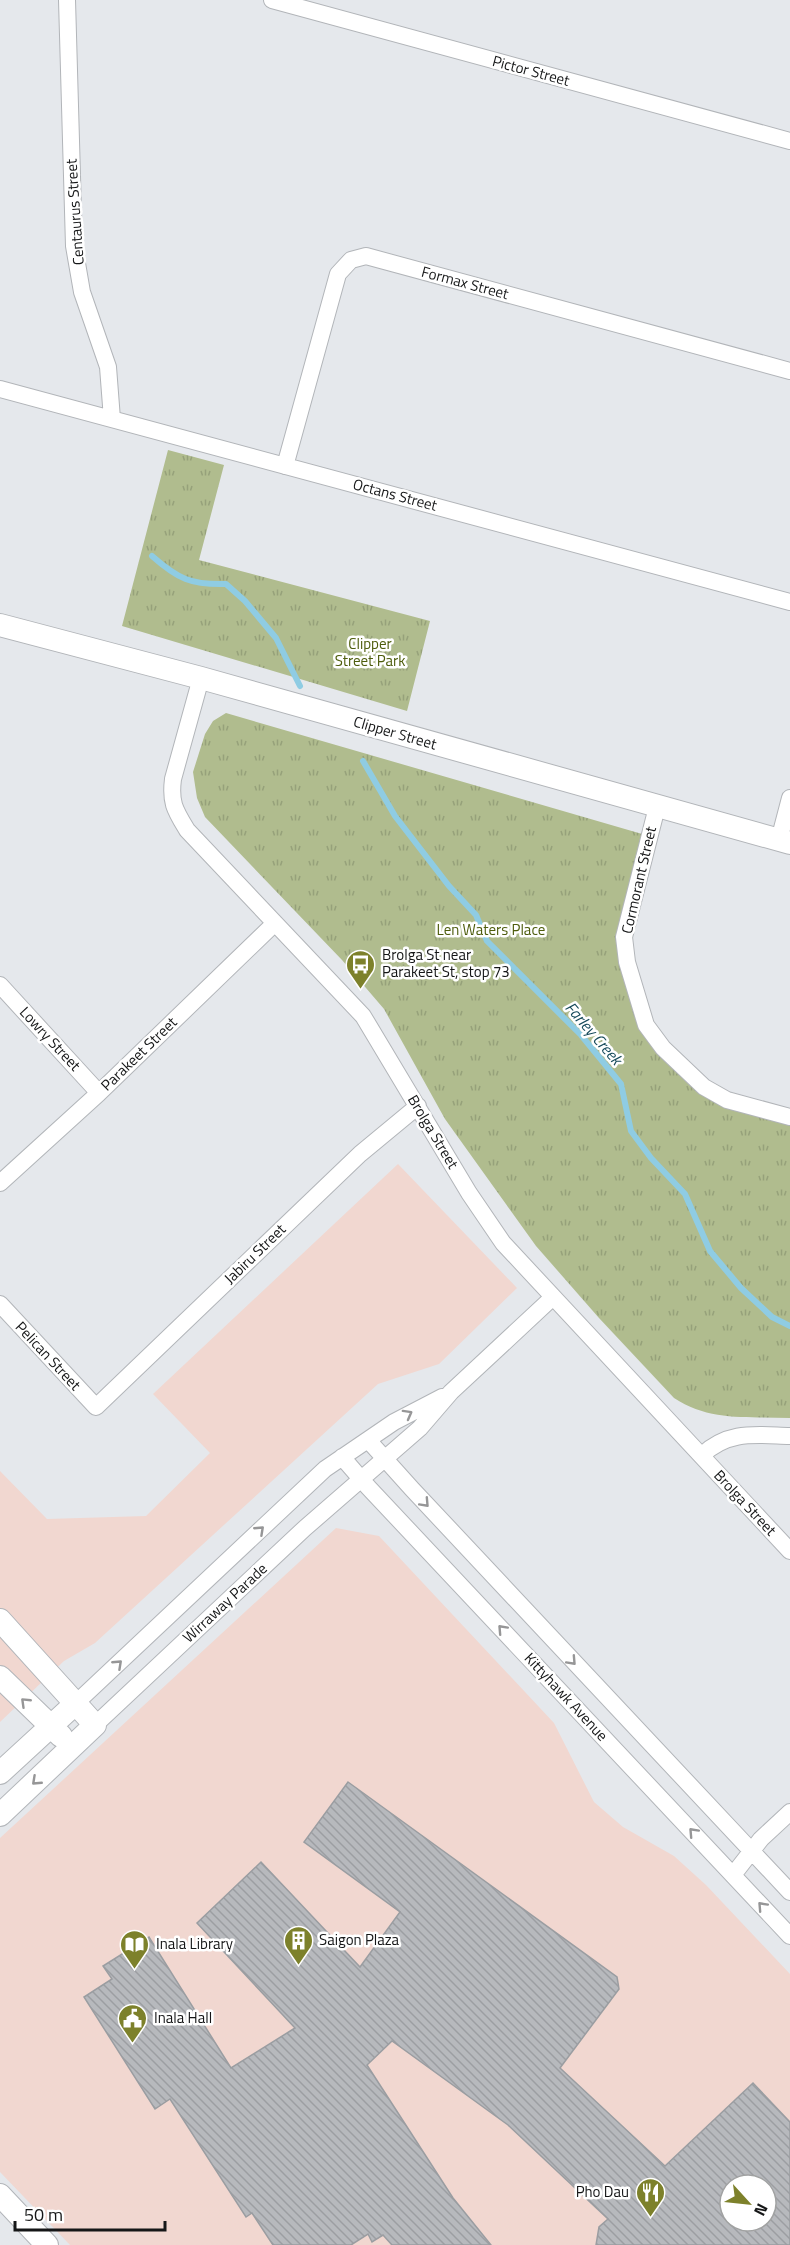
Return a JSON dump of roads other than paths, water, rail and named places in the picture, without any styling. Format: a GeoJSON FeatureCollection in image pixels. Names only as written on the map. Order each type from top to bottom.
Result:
{"type":"FeatureCollection","features":[{"type":"Feature","properties":{"kind":"street","name":"Centaurus Street"},"geometry":{"type":"LineString","coordinates":[[67,0],[74,246],[82,292],[108,367],[112,419]]}},
{"type":"Feature","properties":{"kind":"street","name":"Pictor Street"},"geometry":{"type":"LineString","coordinates":[[276,1],[790,141]]}},
{"type":"Feature","properties":{"kind":"street","name":"Formax Street"},"geometry":{"type":"LineString","coordinates":[[285,466],[338,274],[351,260],[366,256],[790,370]]}},
{"type":"Feature","properties":{"kind":"street","name":"Octans Street"},"geometry":{"type":"LineString","coordinates":[[0,389],[790,602]]}},
{"type":"Feature","properties":{"kind":"street","name":"Clipper Street"},"geometry":{"type":"LineString","coordinates":[[0,626],[201,678],[784,842]]}},
{"type":"Feature","properties":{"kind":"street","name":"Brolga Street"},"geometry":{"type":"LineString","coordinates":[[201,678],[173,779],[171,794],[174,808],[187,830],[363,1016],[469,1193],[503,1243],[790,1551]]}},
{"type":"Feature","properties":{"kind":"street"},"geometry":{"type":"LineString","coordinates":[[784,842],[790,798]]}},
{"type":"Feature","properties":{"kind":"street","name":"Cormorant Street"},"geometry":{"type":"LineString","coordinates":[[657,807],[624,937],[627,962],[646,1025],[663,1048],[704,1087],[728,1100],[790,1117]]}},
{"type":"Feature","properties":{"kind":"street","name":"Parakeet Street"},"geometry":{"type":"LineString","coordinates":[[0,1183],[99,1093],[275,923]]}},
{"type":"Feature","properties":{"kind":"street","name":"Lowry Street"},"geometry":{"type":"LineString","coordinates":[[0,985],[99,1093]]}},
{"type":"Feature","properties":{"kind":"street","name":"Jabiru Street"},"geometry":{"type":"LineString","coordinates":[[96,1407],[360,1154],[418,1106]]}},
{"type":"Feature","properties":{"kind":"street","name":"Wirraway Parade"},"geometry":{"type":"LineString","coordinates":[[0,1815],[360,1479],[420,1428],[451,1392],[552,1298]]}},
{"type":"Feature","properties":{"kind":"street","name":"Pelican Street"},"geometry":{"type":"LineString","coordinates":[[0,1304],[96,1407]]}},
{"type":"Feature","properties":{"kind":"street","name":"Wirraway Parade"},"geometry":{"type":"LineString","coordinates":[[0,1773],[325,1469],[409,1414],[451,1392]]}},
{"type":"Feature","properties":{"kind":"street"},"geometry":{"type":"LineString","coordinates":[[702,1455],[715,1443],[727,1438],[755,1435],[790,1436]]}},
{"type":"Feature","properties":{"kind":"street","name":"Kittyhawk Avenue"},"geometry":{"type":"LineString","coordinates":[[368,1440],[790,1892]]}},
{"type":"Feature","properties":{"kind":"street","name":"Kittyhawk Avenue"},"geometry":{"type":"LineString","coordinates":[[342,1457],[360,1479],[790,1936]]}},
{"type":"Feature","properties":{"kind":"street"},"geometry":{"type":"LineString","coordinates":[[0,1620],[95,1725]]}},
{"type":"Feature","properties":{"kind":"street"},"geometry":{"type":"LineString","coordinates":[[0,1677],[72,1747]]}},
{"type":"Feature","properties":{"kind":"street"},"geometry":{"type":"LineString","coordinates":[[733,1875],[751,1851],[790,1812]]}},
{"type":"Feature","properties":{"kind":"street"},"geometry":{"type":"LineString","coordinates":[[0,2195],[47,2245]]}},
{"type":"Feature","properties":{"kind":"waterway","name":"Farley Creek"},"geometry":{"type":"LineString","coordinates":[[152,556],[186,579],[194,582],[226,584],[245,601],[276,638],[300,686]]}},
{"type":"Feature","properties":{"kind":"waterway","name":"Farley Creek"},"geometry":{"type":"LineString","coordinates":[[363,761],[395,816],[449,886],[476,915],[487,941],[581,1035],[621,1084],[631,1131],[651,1158],[685,1194],[710,1251],[741,1288],[772,1317],[790,1326]]}},
{"type":"Feature","properties":{"kind":"place","name":"Brolga St near Parakeet St, stop 73"},"geometry":{"type":"Point","coordinates":[361,990]}},
{"type":"Feature","properties":{"kind":"place","name":"Saigon Plaza"},"geometry":{"type":"Point","coordinates":[298,1966]}},
{"type":"Feature","properties":{"kind":"place","name":"Inala Library"},"geometry":{"type":"Point","coordinates":[135,1970]}},
{"type":"Feature","properties":{"kind":"place","name":"Inala Hall"},"geometry":{"type":"Point","coordinates":[133,2044]}},
{"type":"Feature","properties":{"kind":"place","name":"Pho Dau"},"geometry":{"type":"Point","coordinates":[650,2218]}},
{"type":"Feature","properties":{"kind":"park label","name":"Clipper Street Park"},"geometry":{"type":"Point","coordinates":[370,652]}},
{"type":"Feature","properties":{"kind":"park label","name":"Len Waters Place"},"geometry":{"type":"Point","coordinates":[491,930]}}]}
